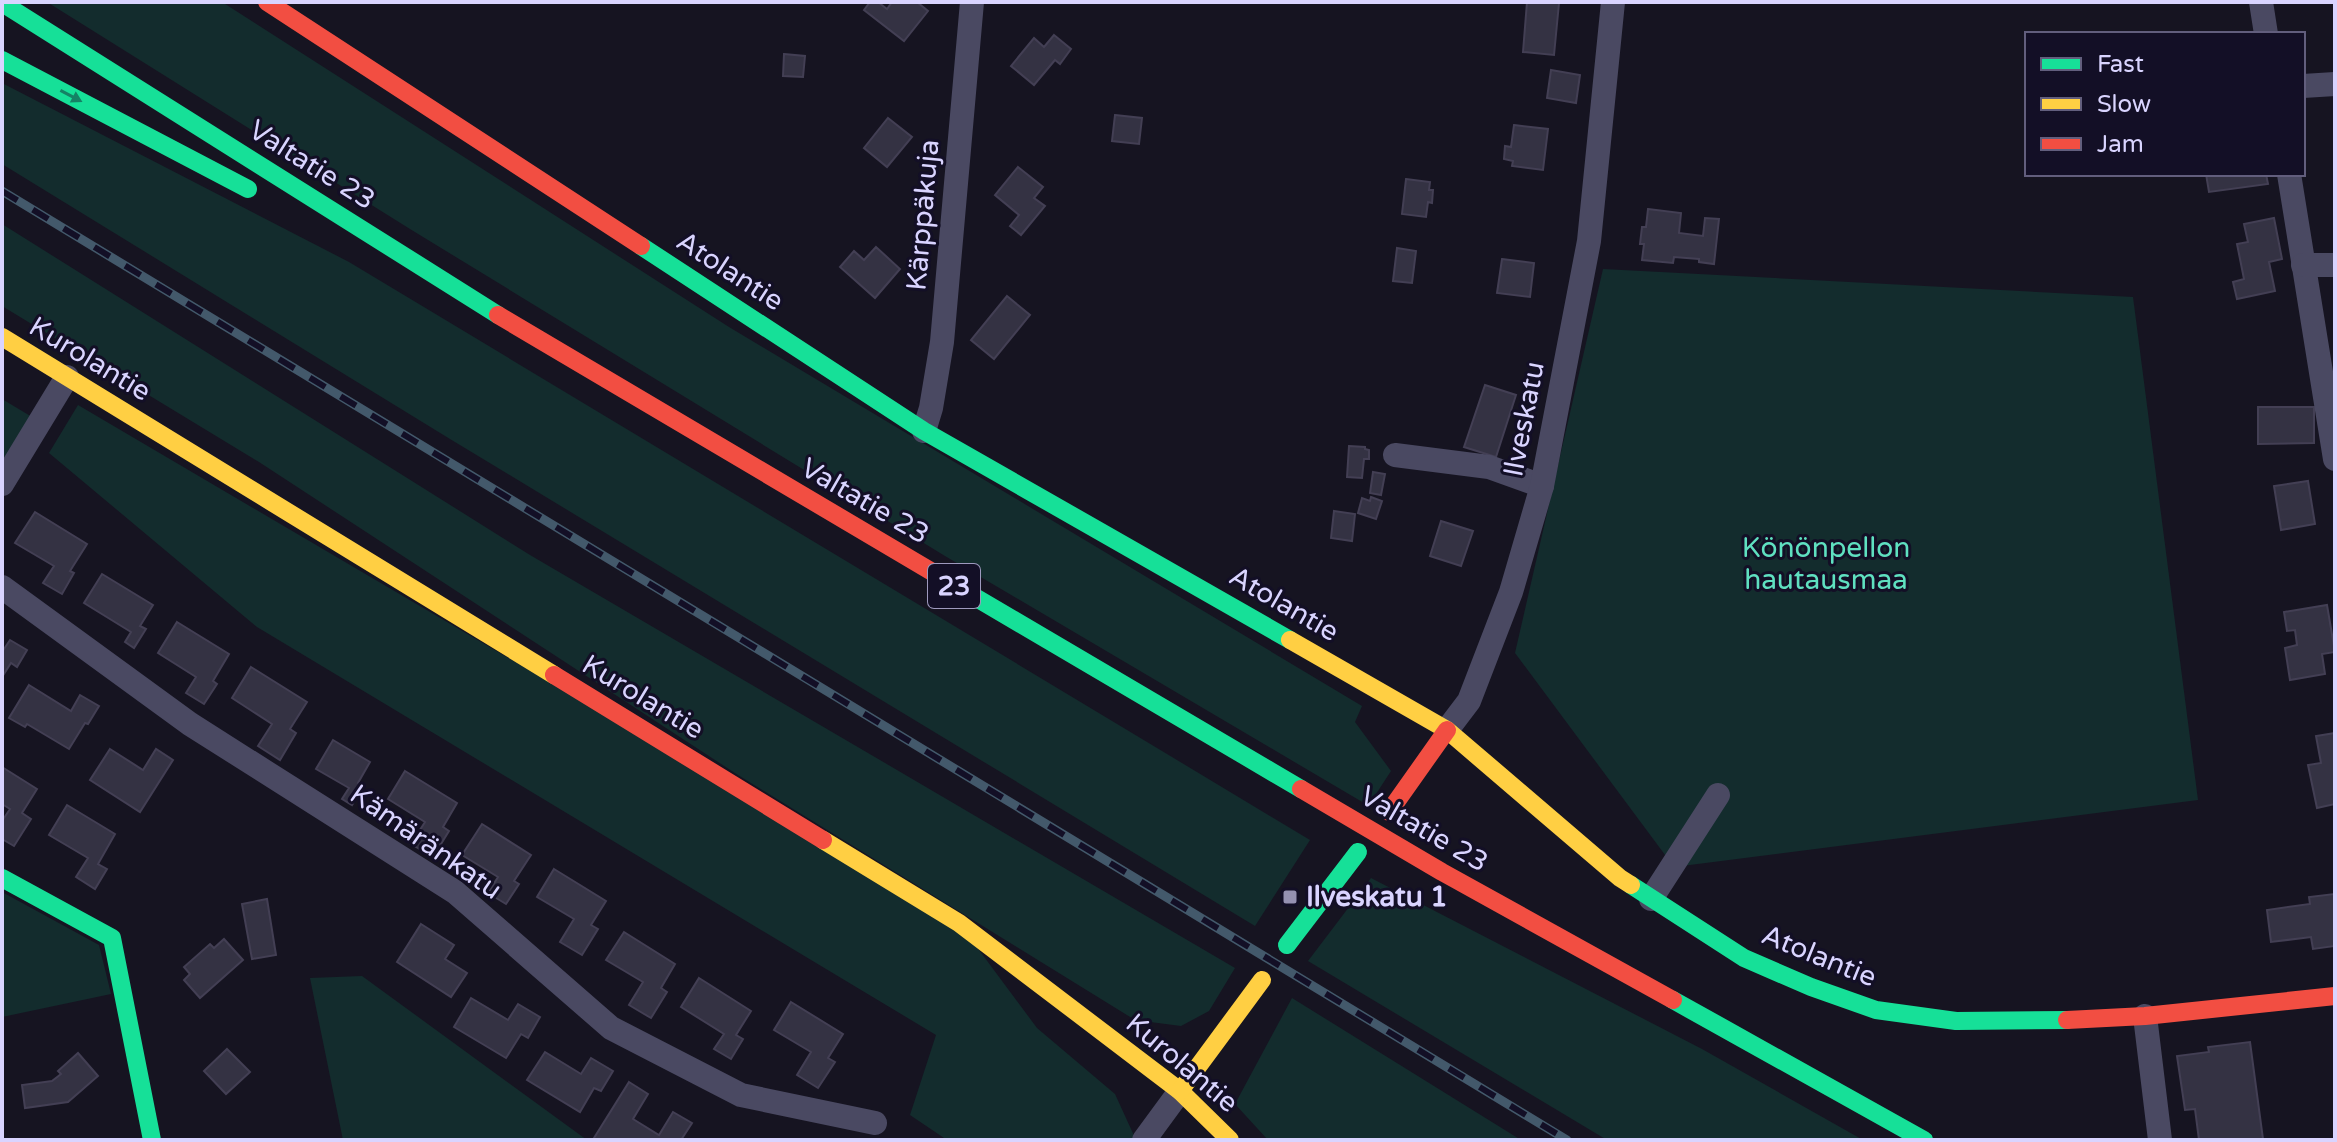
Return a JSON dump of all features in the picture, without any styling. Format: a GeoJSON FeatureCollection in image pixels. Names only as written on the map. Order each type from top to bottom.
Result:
{"type":"FeatureCollection","features":[{"type":"Feature","properties":{"kind":"main road","name":"Atolantie"},"geometry":{"type":"LineString","coordinates":[[267,2],[924,431],[1447,730],[1620,878],[1744,958],[1811,987],[1876,1010],[1956,1021],[2034,1022],[2145,1016],[2335,996]]}},
{"type":"Feature","properties":{"kind":"main road","name":"Valtatie 23"},"geometry":{"type":"LineString","coordinates":[[2,3],[548,346],[1442,872],[1924,1140]]}},
{"type":"Feature","properties":{"kind":"main road"},"geometry":{"type":"LineString","coordinates":[[2,60],[261,195]]}},
{"type":"Feature","properties":{"kind":"main road"},"geometry":{"type":"LineString","coordinates":[[339,237],[548,346]]}},
{"type":"Feature","properties":{"kind":"main road","name":"Kurolantie"},"geometry":{"type":"LineString","coordinates":[[2,337],[959,923],[1180,1091],[1230,1140]]}},
{"type":"Feature","properties":{"kind":"main road","name":"Ilveskatu"},"geometry":{"type":"LineString","coordinates":[[1389,812],[1447,730]]}},
{"type":"Feature","properties":{"kind":"main road"},"geometry":{"type":"LineString","coordinates":[[1287,945],[1358,852]]}},
{"type":"Feature","properties":{"kind":"main road"},"geometry":{"type":"LineString","coordinates":[[2,878],[112,938],[152,1140]]}},
{"type":"Feature","properties":{"kind":"main road"},"geometry":{"type":"LineString","coordinates":[[1180,1091],[1262,980]]}},
{"type":"Feature","properties":{"kind":"street","name":"Kärppäkuja"},"geometry":{"type":"LineString","coordinates":[[924,431],[942,342],[972,2]]}},
{"type":"Feature","properties":{"kind":"street","name":"Ilveskatu"},"geometry":{"type":"LineString","coordinates":[[1447,730],[1469,701],[1496,633],[1542,486],[1589,241],[1613,2]]}},
{"type":"Feature","properties":{"kind":"street"},"geometry":{"type":"LineString","coordinates":[[2261,2],[2266,32]]}},
{"type":"Feature","properties":{"kind":"street"},"geometry":{"type":"LineString","coordinates":[[2305,86],[2335,84]]}},
{"type":"Feature","properties":{"kind":"street"},"geometry":{"type":"LineString","coordinates":[[2289,176],[2335,458]]}},
{"type":"Feature","properties":{"kind":"street"},"geometry":{"type":"LineString","coordinates":[[2303,265],[2335,265]]}},
{"type":"Feature","properties":{"kind":"street"},"geometry":{"type":"LineString","coordinates":[[2,484],[67,377]]}},
{"type":"Feature","properties":{"kind":"street"},"geometry":{"type":"LineString","coordinates":[[1395,455],[1489,467],[1542,486]]}},
{"type":"Feature","properties":{"kind":"street","name":"Kämäränkatu"},"geometry":{"type":"LineString","coordinates":[[2,587],[190,724],[455,892],[611,1028],[741,1095],[875,1123]]}},
{"type":"Feature","properties":{"kind":"street"},"geometry":{"type":"LineString","coordinates":[[1651,899],[1718,795]]}},
{"type":"Feature","properties":{"kind":"street"},"geometry":{"type":"LineString","coordinates":[[2145,1016],[2160,1140]]}},
{"type":"Feature","properties":{"kind":"street"},"geometry":{"type":"LineString","coordinates":[[1144,1140],[1180,1091]]}},
{"type":"Feature","properties":{"kind":"green space"},"geometry":{"type":"Polygon","coordinates":[[[47,2],[222,2],[729,327],[1362,706],[1355,722],[1391,771],[1376,794],[1364,803],[945,556],[410,229],[47,2]]]}},
{"type":"Feature","properties":{"kind":"green space"},"geometry":{"type":"Polygon","coordinates":[[[2,83],[349,262],[1310,840],[1255,926],[2,164],[2,83]]]}},
{"type":"Feature","properties":{"kind":"green space"},"geometry":{"type":"Polygon","coordinates":[[[2,224],[530,555],[1235,968],[1209,1011],[1181,1026],[1135,1020],[738,775],[259,462],[2,306],[2,224]]]}},
{"type":"Feature","properties":{"kind":"green space","name":"Könönpellon hautausmaa"},"geometry":{"type":"Polygon","coordinates":[[[1603,269],[2133,297],[2198,800],[1674,867],[1515,653],[1603,269]]]}},
{"type":"Feature","properties":{"kind":"green space"},"geometry":{"type":"Polygon","coordinates":[[[2,399],[32,417],[2,464],[2,399]]]}},
{"type":"Feature","properties":{"kind":"green space"},"geometry":{"type":"Polygon","coordinates":[[[78,405],[959,923],[1037,1028],[1115,1094],[1136,1140],[947,1140],[910,1115],[936,1035],[257,627],[49,453],[78,405]]]}},
{"type":"Feature","properties":{"kind":"green space"},"geometry":{"type":"Polygon","coordinates":[[[1371,878],[1702,1049],[1863,1140],[1607,1140],[1308,961],[1371,878]]]}},
{"type":"Feature","properties":{"kind":"green space"},"geometry":{"type":"Polygon","coordinates":[[[2,892],[99,945],[111,994],[2,1017],[2,892]]]}},
{"type":"Feature","properties":{"kind":"green space"},"geometry":{"type":"Polygon","coordinates":[[[362,976],[587,1140],[343,1140],[310,978],[362,976]]]}},
{"type":"Feature","properties":{"kind":"green space"},"geometry":{"type":"Polygon","coordinates":[[[1292,998],[1521,1140],[1268,1140],[1235,1104],[1292,998]]]}},
{"type":"Feature","properties":{"kind":"building"},"geometry":{"type":"Polygon","coordinates":[[[870,2],[878,2],[887,9],[892,2],[917,2],[928,11],[904,41],[864,10],[870,2]]]}},
{"type":"Feature","properties":{"kind":"building"},"geometry":{"type":"Polygon","coordinates":[[[1527,2],[1559,3],[1554,55],[1523,52],[1527,2]]]}},
{"type":"Feature","properties":{"kind":"building"},"geometry":{"type":"Polygon","coordinates":[[[1054,35],[1071,49],[1060,64],[1055,60],[1034,85],[1011,66],[1034,38],[1044,47],[1054,35]]]}},
{"type":"Feature","properties":{"kind":"building"},"geometry":{"type":"Polygon","coordinates":[[[784,54],[805,56],[803,77],[783,76],[784,54]]]}},
{"type":"Feature","properties":{"kind":"building"},"geometry":{"type":"Polygon","coordinates":[[[1551,70],[1580,75],[1576,103],[1547,98],[1551,70]]]}},
{"type":"Feature","properties":{"kind":"building"},"geometry":{"type":"Polygon","coordinates":[[[1115,115],[1142,118],[1139,144],[1112,141],[1115,115]]]}},
{"type":"Feature","properties":{"kind":"building"},"geometry":{"type":"Polygon","coordinates":[[[888,118],[912,137],[887,167],[864,148],[888,118]]]}},
{"type":"Feature","properties":{"kind":"building"},"geometry":{"type":"Polygon","coordinates":[[[1514,125],[1548,129],[1543,170],[1512,166],[1513,161],[1504,159],[1505,146],[1511,147],[1514,125]]]}},
{"type":"Feature","properties":{"kind":"building"},"geometry":{"type":"Polygon","coordinates":[[[1018,167],[1043,187],[1034,198],[1045,206],[1021,235],[1010,226],[1019,215],[995,195],[1018,167]]]}},
{"type":"Feature","properties":{"kind":"building"},"geometry":{"type":"Polygon","coordinates":[[[2206,176],[2266,176],[2268,184],[2209,192],[2206,176]]]}},
{"type":"Feature","properties":{"kind":"building"},"geometry":{"type":"Polygon","coordinates":[[[1406,179],[1430,182],[1432,203],[1428,202],[1426,217],[1402,214],[1406,179]]]}},
{"type":"Feature","properties":{"kind":"building"},"geometry":{"type":"Polygon","coordinates":[[[1648,209],[1681,213],[1679,233],[1703,236],[1705,218],[1719,219],[1714,264],[1674,257],[1673,263],[1642,260],[1642,227],[1646,227],[1648,209]]]}},
{"type":"Feature","properties":{"kind":"building"},"geometry":{"type":"Polygon","coordinates":[[[2274,218],[2282,259],[2269,262],[2275,291],[2237,299],[2233,282],[2244,279],[2237,244],[2248,242],[2244,224],[2274,218]]]}},
{"type":"Feature","properties":{"kind":"building"},"geometry":{"type":"Polygon","coordinates":[[[876,247],[900,269],[875,298],[840,267],[854,251],[864,260],[876,247]]]}},
{"type":"Feature","properties":{"kind":"building"},"geometry":{"type":"Polygon","coordinates":[[[1397,248],[1416,251],[1412,283],[1393,281],[1397,248]]]}},
{"type":"Feature","properties":{"kind":"building"},"geometry":{"type":"Polygon","coordinates":[[[1502,259],[1534,263],[1530,297],[1497,293],[1502,259]]]}},
{"type":"Feature","properties":{"kind":"building"},"geometry":{"type":"Polygon","coordinates":[[[1007,296],[1030,315],[994,359],[971,340],[1007,296]]]}},
{"type":"Feature","properties":{"kind":"building"},"geometry":{"type":"Polygon","coordinates":[[[1485,385],[1516,395],[1496,457],[1464,447],[1485,385]]]}},
{"type":"Feature","properties":{"kind":"building"},"geometry":{"type":"Polygon","coordinates":[[[2258,407],[2314,407],[2314,443],[2258,444],[2258,407]]]}},
{"type":"Feature","properties":{"kind":"building"},"geometry":{"type":"Polygon","coordinates":[[[1349,446],[1369,450],[1369,459],[1364,459],[1362,478],[1347,477],[1349,446]]]}},
{"type":"Feature","properties":{"kind":"building"},"geometry":{"type":"Polygon","coordinates":[[[1373,472],[1385,474],[1381,495],[1370,493],[1373,472]]]}},
{"type":"Feature","properties":{"kind":"building"},"geometry":{"type":"Polygon","coordinates":[[[2308,481],[2315,524],[2281,530],[2274,486],[2308,481]]]}},
{"type":"Feature","properties":{"kind":"building"},"geometry":{"type":"Polygon","coordinates":[[[1371,497],[1382,501],[1376,519],[1358,513],[1362,498],[1370,501],[1371,497]]]}},
{"type":"Feature","properties":{"kind":"building"},"geometry":{"type":"Polygon","coordinates":[[[1334,511],[1355,514],[1352,541],[1331,538],[1334,511]]]}},
{"type":"Feature","properties":{"kind":"building"},"geometry":{"type":"Polygon","coordinates":[[[35,512],[87,544],[70,571],[74,573],[62,594],[43,583],[54,566],[15,543],[35,512]]]}},
{"type":"Feature","properties":{"kind":"building"},"geometry":{"type":"Polygon","coordinates":[[[1441,521],[1473,531],[1461,566],[1430,556],[1441,521]]]}},
{"type":"Feature","properties":{"kind":"building"},"geometry":{"type":"Polygon","coordinates":[[[102,574],[153,605],[140,626],[146,629],[134,648],[125,642],[131,632],[84,603],[102,574]]]}},
{"type":"Feature","properties":{"kind":"building"},"geometry":{"type":"Polygon","coordinates":[[[2327,605],[2335,652],[2322,654],[2325,674],[2290,680],[2285,648],[2297,645],[2295,630],[2287,631],[2284,612],[2327,605]]]}},
{"type":"Feature","properties":{"kind":"building"},"geometry":{"type":"Polygon","coordinates":[[[177,622],[229,654],[213,681],[217,684],[204,704],[186,693],[196,677],[158,653],[177,622]]]}},
{"type":"Feature","properties":{"kind":"building"},"geometry":{"type":"Polygon","coordinates":[[[10,640],[27,650],[17,667],[11,663],[2,677],[2,652],[10,640]]]}},
{"type":"Feature","properties":{"kind":"building"},"geometry":{"type":"Polygon","coordinates":[[[251,667],[307,702],[290,729],[296,733],[280,760],[258,746],[272,724],[232,698],[251,667]]]}},
{"type":"Feature","properties":{"kind":"building"},"geometry":{"type":"Polygon","coordinates":[[[29,685],[71,711],[80,695],[99,706],[69,749],[27,724],[25,727],[9,718],[29,685]]]}},
{"type":"Feature","properties":{"kind":"building"},"geometry":{"type":"Polygon","coordinates":[[[2335,733],[2335,804],[2317,808],[2308,765],[2321,763],[2316,736],[2335,733]]]}},
{"type":"Feature","properties":{"kind":"building"},"geometry":{"type":"Polygon","coordinates":[[[333,740],[370,762],[358,783],[363,786],[352,805],[342,799],[349,788],[316,769],[333,740]]]}},
{"type":"Feature","properties":{"kind":"building"},"geometry":{"type":"Polygon","coordinates":[[[110,749],[143,770],[156,749],[173,760],[140,812],[90,780],[110,749]]]}},
{"type":"Feature","properties":{"kind":"building"},"geometry":{"type":"Polygon","coordinates":[[[2,767],[37,789],[22,813],[31,819],[14,846],[2,839],[2,821],[10,809],[2,804],[2,767]]]}},
{"type":"Feature","properties":{"kind":"building"},"geometry":{"type":"Polygon","coordinates":[[[405,771],[457,803],[443,827],[449,831],[433,857],[411,844],[425,822],[388,799],[405,771]]]}},
{"type":"Feature","properties":{"kind":"building"},"geometry":{"type":"Polygon","coordinates":[[[67,805],[115,834],[98,864],[107,869],[95,889],[76,877],[88,858],[49,835],[67,805]]]}},
{"type":"Feature","properties":{"kind":"building"},"geometry":{"type":"Polygon","coordinates":[[[482,824],[531,855],[514,881],[519,884],[506,904],[488,893],[498,877],[462,855],[482,824]]]}},
{"type":"Feature","properties":{"kind":"building"},"geometry":{"type":"Polygon","coordinates":[[[554,869],[606,901],[591,925],[598,929],[582,955],[560,942],[574,919],[537,897],[554,869]]]}},
{"type":"Feature","properties":{"kind":"building"},"geometry":{"type":"Polygon","coordinates":[[[2334,894],[2335,946],[2313,949],[2311,937],[2271,942],[2267,910],[2310,904],[2309,897],[2334,894]]]}},
{"type":"Feature","properties":{"kind":"building"},"geometry":{"type":"Polygon","coordinates":[[[267,899],[276,955],[252,959],[242,904],[267,899]]]}},
{"type":"Feature","properties":{"kind":"building"},"geometry":{"type":"Polygon","coordinates":[[[421,924],[454,945],[445,959],[467,973],[451,997],[397,962],[421,924]]]}},
{"type":"Feature","properties":{"kind":"building"},"geometry":{"type":"Polygon","coordinates":[[[624,932],[675,964],[661,988],[667,992],[651,1018],[629,1005],[643,982],[606,960],[624,932]]]}},
{"type":"Feature","properties":{"kind":"building"},"geometry":{"type":"Polygon","coordinates":[[[224,939],[243,960],[200,998],[184,980],[190,974],[184,967],[210,944],[214,948],[224,939]]]}},
{"type":"Feature","properties":{"kind":"building"},"geometry":{"type":"Polygon","coordinates":[[[699,978],[751,1011],[736,1035],[743,1039],[731,1059],[714,1049],[724,1034],[681,1007],[699,978]]]}},
{"type":"Feature","properties":{"kind":"building"},"geometry":{"type":"Polygon","coordinates":[[[471,998],[508,1020],[518,1004],[540,1017],[528,1038],[521,1034],[506,1058],[454,1027],[471,998]]]}},
{"type":"Feature","properties":{"kind":"building"},"geometry":{"type":"Polygon","coordinates":[[[791,1002],[843,1034],[828,1058],[835,1062],[818,1088],[797,1075],[811,1052],[774,1030],[791,1002]]]}},
{"type":"Feature","properties":{"kind":"building"},"geometry":{"type":"Polygon","coordinates":[[[2250,1042],[2263,1139],[2199,1140],[2195,1109],[2185,1110],[2177,1056],[2209,1052],[2208,1047],[2250,1042]]]}},
{"type":"Feature","properties":{"kind":"building"},"geometry":{"type":"Polygon","coordinates":[[[227,1049],[250,1072],[226,1094],[204,1071],[227,1049]]]}},
{"type":"Feature","properties":{"kind":"building"},"geometry":{"type":"Polygon","coordinates":[[[545,1052],[581,1074],[591,1058],[613,1071],[601,1091],[594,1088],[580,1112],[527,1080],[545,1052]]]}},
{"type":"Feature","properties":{"kind":"building"},"geometry":{"type":"Polygon","coordinates":[[[78,1053],[98,1076],[68,1102],[25,1108],[22,1085],[52,1081],[61,1074],[58,1071],[78,1053]]]}},
{"type":"Feature","properties":{"kind":"building"},"geometry":{"type":"Polygon","coordinates":[[[629,1082],[648,1094],[633,1119],[659,1135],[673,1112],[692,1123],[681,1140],[594,1138],[629,1082]]]}},
{"type":"Feature","properties":{"kind":"railway"},"geometry":{"type":"LineString","coordinates":[[2,191],[1567,1140]]}},
{"type":"Feature","properties":{"kind":"traffic: fast"},"geometry":{"type":"LineString","coordinates":[[2,3],[498,315]]}},
{"type":"Feature","properties":{"kind":"traffic: fast"},"geometry":{"type":"LineString","coordinates":[[2,60],[248,189]]}},
{"type":"Feature","properties":{"kind":"traffic: fast"},"geometry":{"type":"LineString","coordinates":[[641,246],[924,431],[1290,640]]}},
{"type":"Feature","properties":{"kind":"traffic: fast"},"geometry":{"type":"LineString","coordinates":[[934,573],[1301,789]]}},
{"type":"Feature","properties":{"kind":"traffic: fast"},"geometry":{"type":"LineString","coordinates":[[1287,945],[1358,852]]}},
{"type":"Feature","properties":{"kind":"traffic: fast"},"geometry":{"type":"LineString","coordinates":[[2,878],[112,938],[152,1140]]}},
{"type":"Feature","properties":{"kind":"traffic: fast"},"geometry":{"type":"LineString","coordinates":[[1631,885],[1744,958],[1811,987],[1876,1010],[1956,1021],[2067,1020]]}},
{"type":"Feature","properties":{"kind":"traffic: fast"},"geometry":{"type":"LineString","coordinates":[[1673,1000],[1924,1140]]}},
{"type":"Feature","properties":{"kind":"traffic: slow"},"geometry":{"type":"LineString","coordinates":[[2,337],[554,675]]}},
{"type":"Feature","properties":{"kind":"traffic: slow"},"geometry":{"type":"LineString","coordinates":[[1290,640],[1447,730],[1631,885]]}},
{"type":"Feature","properties":{"kind":"traffic: slow"},"geometry":{"type":"LineString","coordinates":[[823,840],[959,923],[1180,1091],[1230,1140]]}},
{"type":"Feature","properties":{"kind":"traffic: slow"},"geometry":{"type":"LineString","coordinates":[[1180,1091],[1262,980]]}},
{"type":"Feature","properties":{"kind":"traffic: jam"},"geometry":{"type":"LineString","coordinates":[[267,2],[641,246]]}},
{"type":"Feature","properties":{"kind":"traffic: jam"},"geometry":{"type":"LineString","coordinates":[[498,315],[934,573]]}},
{"type":"Feature","properties":{"kind":"traffic: jam"},"geometry":{"type":"LineString","coordinates":[[554,675],[823,840]]}},
{"type":"Feature","properties":{"kind":"traffic: jam"},"geometry":{"type":"LineString","coordinates":[[1389,812],[1447,730]]}},
{"type":"Feature","properties":{"kind":"traffic: jam"},"geometry":{"type":"LineString","coordinates":[[1301,789],[1442,872],[1673,1000]]}},
{"type":"Feature","properties":{"kind":"traffic: jam"},"geometry":{"type":"LineString","coordinates":[[2067,1020],[2145,1016],[2335,996]]}},
{"type":"Feature","properties":{"kind":"place","name":"Ilveskatu 1"},"geometry":{"type":"Point","coordinates":[1290,897]}}]}
